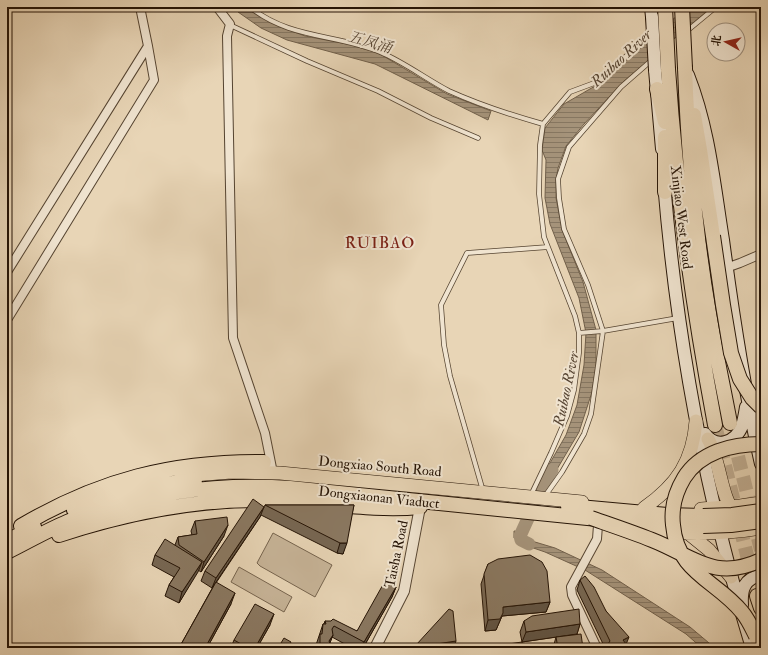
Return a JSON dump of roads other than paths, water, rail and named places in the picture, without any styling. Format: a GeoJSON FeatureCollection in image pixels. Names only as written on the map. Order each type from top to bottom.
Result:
{"type":"FeatureCollection","features":[{"type":"Feature","properties":{"kind":"highway","name":"Xinjiao West Road"},"geometry":{"type":"LineString","coordinates":[[675,10],[685,68],[688,138],[700,249],[709,312],[730,423]]}},
{"type":"Feature","properties":{"kind":"highway","name":"Xinjiao West Road"},"geometry":{"type":"LineString","coordinates":[[675,10],[662,70],[694,303],[715,425]]}},
{"type":"Feature","properties":{"kind":"highway"},"geometry":{"type":"LineString","coordinates":[[685,68],[700,150],[723,305],[732,353],[740,379],[752,398],[761,407]]}},
{"type":"Feature","properties":{"kind":"highway"},"geometry":{"type":"LineString","coordinates":[[662,70],[666,124],[664,168],[665,192]]}},
{"type":"Feature","properties":{"kind":"highway"},"geometry":{"type":"LineString","coordinates":[[657,89],[675,162]]}},
{"type":"Feature","properties":{"kind":"highway"},"geometry":{"type":"LineString","coordinates":[[760,448],[744,445],[725,448],[699,462],[692,468],[681,483],[672,512],[676,540],[684,557],[694,570],[729,599],[742,612],[752,628],[760,648]]}},
{"type":"Feature","properties":{"kind":"highway"},"geometry":{"type":"LineString","coordinates":[[7,536],[64,502],[127,478],[188,465],[226,462],[264,462]]}},
{"type":"Feature","properties":{"kind":"highway","name":"Dongxiaonan Viaduct"},"geometry":{"type":"LineString","coordinates":[[7,541],[54,518],[85,505],[116,495],[176,482],[228,478],[263,477],[292,479],[667,515],[721,515],[761,511]]}},
{"type":"Feature","properties":{"kind":"highway","name":"Dongxiaonan Viaduct"},"geometry":{"type":"LineString","coordinates":[[7,552],[55,527],[103,509],[154,496],[213,488],[290,488],[595,522],[684,526],[731,525],[760,527]]}},
{"type":"Feature","properties":{"kind":"highway"},"geometry":{"type":"LineString","coordinates":[[7,557],[75,529],[166,507],[206,502],[251,500],[312,503],[378,509],[420,507]]}},
{"type":"Feature","properties":{"kind":"highway"},"geometry":{"type":"LineString","coordinates":[[595,522],[651,539],[692,560],[710,567],[740,567],[761,560]]}},
{"type":"Feature","properties":{"kind":"main road"},"geometry":{"type":"LineString","coordinates":[[652,12],[662,70],[657,89],[665,192],[680,318],[696,422],[714,509],[731,577],[752,648]]}},
{"type":"Feature","properties":{"kind":"main road"},"geometry":{"type":"LineString","coordinates":[[685,68],[703,120],[709,146],[726,268],[747,398],[760,448],[761,464]]}},
{"type":"Feature","properties":{"kind":"main road"},"geometry":{"type":"LineString","coordinates":[[708,439],[722,443],[735,438],[742,426],[747,398]]}},
{"type":"Feature","properties":{"kind":"main road"},"geometry":{"type":"LineString","coordinates":[[696,422],[708,439],[717,458],[726,497],[730,507],[735,513],[760,527]]}},
{"type":"Feature","properties":{"kind":"main road"},"geometry":{"type":"LineString","coordinates":[[644,508],[659,497],[669,487],[686,461],[693,446],[696,422]]}},
{"type":"Feature","properties":{"kind":"main road","name":"Dongxiao South Road"},"geometry":{"type":"LineString","coordinates":[[7,536],[69,507],[100,495],[136,484],[176,477],[206,474],[273,472],[644,508],[681,510],[714,509],[761,503]]}},
{"type":"Feature","properties":{"kind":"main road"},"geometry":{"type":"LineString","coordinates":[[7,557],[56,531],[107,513],[153,502],[199,495],[250,492],[595,522],[660,532],[720,533],[760,527]]}},
{"type":"Feature","properties":{"kind":"main road"},"geometry":{"type":"LineString","coordinates":[[714,509],[740,517],[753,525],[760,527]]}},
{"type":"Feature","properties":{"kind":"main road"},"geometry":{"type":"LineString","coordinates":[[688,533],[709,550],[731,577]]}},
{"type":"Feature","properties":{"kind":"main road"},"geometry":{"type":"LineString","coordinates":[[742,617],[743,588],[749,579],[761,575]]}},
{"type":"Feature","properties":{"kind":"street"},"geometry":{"type":"LineString","coordinates":[[7,320],[154,80],[140,7]]}},
{"type":"Feature","properties":{"kind":"street"},"geometry":{"type":"LineString","coordinates":[[217,7],[230,24],[227,36],[233,338],[265,433],[273,472]]}},
{"type":"Feature","properties":{"kind":"street"},"geometry":{"type":"LineString","coordinates":[[7,272],[148,46]]}},
{"type":"Feature","properties":{"kind":"street"},"geometry":{"type":"LineString","coordinates":[[726,268],[740,264],[761,254]]}},
{"type":"Feature","properties":{"kind":"street"},"geometry":{"type":"LineString","coordinates":[[747,398],[761,394]]}},
{"type":"Feature","properties":{"kind":"street","name":"Taisha Road"},"geometry":{"type":"LineString","coordinates":[[375,648],[404,591],[420,507]]}},
{"type":"Feature","properties":{"kind":"street"},"geometry":{"type":"LineString","coordinates":[[595,522],[597,539],[571,588],[572,595],[597,648]]}},
{"type":"Feature","properties":{"kind":"lane"},"geometry":{"type":"LineString","coordinates":[[250,7],[258,14],[282,26],[300,32],[381,52],[449,90],[493,109],[544,124]]}},
{"type":"Feature","properties":{"kind":"lane"},"geometry":{"type":"LineString","coordinates":[[676,40],[716,7]]}},
{"type":"Feature","properties":{"kind":"lane"},"geometry":{"type":"LineString","coordinates":[[530,497],[552,453],[568,409],[574,390],[579,352],[579,333],[575,316],[544,237],[539,194],[540,145],[544,124],[570,92],[597,82],[675,10]]}},
{"type":"Feature","properties":{"kind":"lane"},"geometry":{"type":"LineString","coordinates":[[230,24],[307,61],[378,91],[431,118],[478,138]]}},
{"type":"Feature","properties":{"kind":"lane"},"geometry":{"type":"LineString","coordinates":[[544,498],[562,472],[584,434],[591,414],[603,331],[588,285],[564,229],[559,198],[558,179],[569,148],[621,87],[670,44]]}},
{"type":"Feature","properties":{"kind":"lane"},"geometry":{"type":"LineString","coordinates":[[484,492],[450,376],[444,345],[441,305],[467,253],[548,247]]}},
{"type":"Feature","properties":{"kind":"lane"},"geometry":{"type":"LineString","coordinates":[[579,333],[603,331],[680,318]]}},
{"type":"Feature","properties":{"kind":"waterway","name":"Ruibao River"},"geometry":{"type":"LineString","coordinates":[[529,544],[521,540],[520,536],[545,481],[552,470]]}},
{"type":"Feature","properties":{"kind":"tunnel"},"geometry":{"type":"LineString","coordinates":[[715,425],[757,596]]}},
{"type":"Feature","properties":{"kind":"tunnel"},"geometry":{"type":"LineString","coordinates":[[733,436],[761,550]]}},
{"type":"Feature","properties":{"kind":"district","name":"RUIBAO"},"geometry":{"type":"Point","coordinates":[380,242]}},
{"type":"Feature","properties":{"kind":"water label","name":"五凤涌"},"geometry":{"type":"Point","coordinates":[370,42]}}]}
